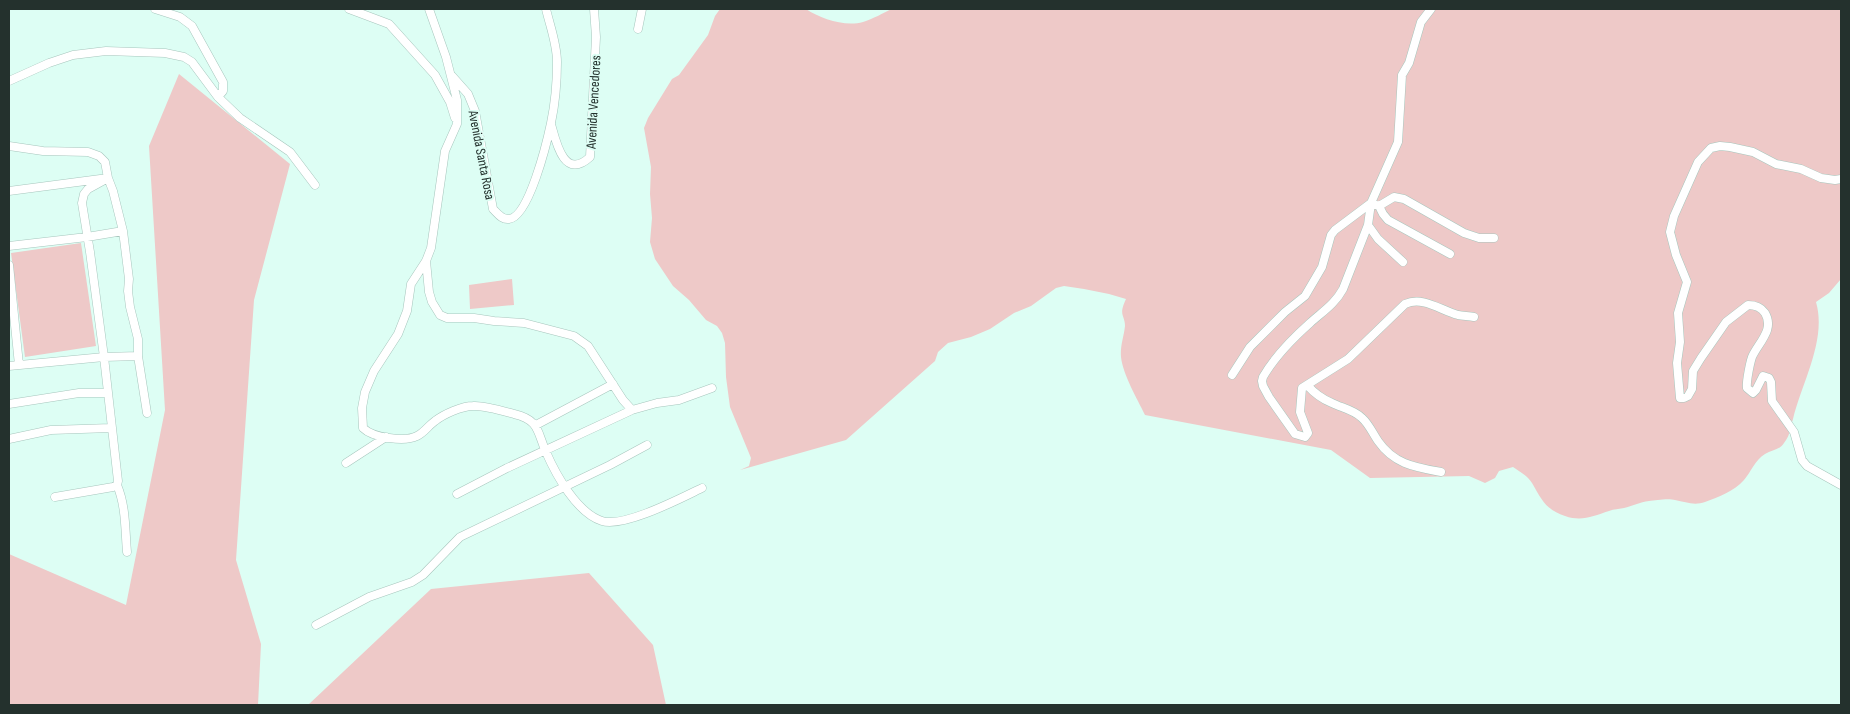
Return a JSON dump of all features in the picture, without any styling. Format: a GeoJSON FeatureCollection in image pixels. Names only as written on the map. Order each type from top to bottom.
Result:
{"type":"FeatureCollection","features":[{"type":"Feature","properties":{"kind":"street"},"geometry":{"type":"LineString","coordinates":[[155,9],[180,17],[192,26],[223,82],[223,91],[218,97]]}},
{"type":"Feature","properties":{"kind":"street"},"geometry":{"type":"LineString","coordinates":[[349,9],[389,24],[435,75],[450,102],[456,124]]}},
{"type":"Feature","properties":{"kind":"street"},"geometry":{"type":"LineString","coordinates":[[429,9],[446,57],[457,100],[456,124],[445,151],[433,240],[426,261],[411,284],[407,311],[398,334],[374,371],[362,408],[363,428],[373,434],[386,437],[407,438],[418,436],[442,416],[474,406],[517,414],[532,422],[539,429],[546,451],[573,500],[585,511],[602,521],[616,522],[675,502],[702,488]]}},
{"type":"Feature","properties":{"kind":"street","name":"Avenida Santa Rosa"},"geometry":{"type":"LineString","coordinates":[[450,75],[468,94],[475,111],[490,200],[493,209],[501,217],[508,220],[515,217],[523,209],[532,188],[551,123],[557,58],[546,9]]}},
{"type":"Feature","properties":{"kind":"street","name":"Avenida Vencedores"},"geometry":{"type":"LineString","coordinates":[[551,123],[560,155],[566,162],[575,164],[584,162],[590,157],[596,37],[594,9]]}},
{"type":"Feature","properties":{"kind":"street"},"geometry":{"type":"LineString","coordinates":[[638,29],[642,9]]}},
{"type":"Feature","properties":{"kind":"street"},"geometry":{"type":"LineString","coordinates":[[1431,9],[1421,22],[1409,63],[1402,75],[1398,142],[1371,203],[1368,225],[1339,297],[1279,354],[1267,370],[1262,381],[1269,397],[1296,434],[1305,437],[1308,433],[1300,412],[1302,388],[1348,359],[1405,304],[1413,300],[1474,317]]}},
{"type":"Feature","properties":{"kind":"street"},"geometry":{"type":"LineString","coordinates":[[9,81],[49,63],[73,55],[106,51],[165,53],[184,57],[192,62],[218,97],[240,118],[290,152],[315,185]]}},
{"type":"Feature","properties":{"kind":"street"},"geometry":{"type":"LineString","coordinates":[[9,146],[43,151],[88,152],[99,156],[105,162],[122,231],[129,279],[130,307],[138,339],[138,356],[147,413]]}},
{"type":"Feature","properties":{"kind":"street"},"geometry":{"type":"LineString","coordinates":[[1841,179],[1821,178],[1801,169],[1776,164],[1753,152],[1720,146],[1711,148],[1704,154],[1694,169],[1689,185],[1674,216],[1670,232],[1676,255],[1687,282],[1678,314],[1680,342],[1677,363],[1680,398],[1688,396],[1692,389],[1694,371],[1726,322],[1748,305],[1758,307],[1763,310],[1767,317],[1768,325],[1764,337],[1752,358],[1746,384],[1747,388],[1753,393],[1763,376],[1769,378],[1772,401],[1794,432],[1802,460],[1806,466],[1841,485]]}},
{"type":"Feature","properties":{"kind":"street"},"geometry":{"type":"LineString","coordinates":[[9,190],[108,178]]}},
{"type":"Feature","properties":{"kind":"street"},"geometry":{"type":"LineString","coordinates":[[108,178],[88,190],[84,194],[82,203],[104,357],[117,485],[122,495],[124,508],[127,552]]}},
{"type":"Feature","properties":{"kind":"street"},"geometry":{"type":"LineString","coordinates":[[1379,206],[1394,197],[1404,199],[1464,233],[1478,238],[1494,238]]}},
{"type":"Feature","properties":{"kind":"street"},"geometry":{"type":"LineString","coordinates":[[1371,203],[1379,206],[1383,214],[1391,222],[1450,254]]}},
{"type":"Feature","properties":{"kind":"street"},"geometry":{"type":"LineString","coordinates":[[1232,375],[1250,347],[1285,312],[1305,296],[1322,267],[1335,230],[1371,203]]}},
{"type":"Feature","properties":{"kind":"street"},"geometry":{"type":"LineString","coordinates":[[1368,225],[1378,239],[1403,262]]}},
{"type":"Feature","properties":{"kind":"street"},"geometry":{"type":"LineString","coordinates":[[9,246],[122,231]]}},
{"type":"Feature","properties":{"kind":"street"},"geometry":{"type":"LineString","coordinates":[[426,261],[429,292],[432,302],[440,314],[447,318],[474,318],[524,323],[574,336],[588,346],[623,400],[632,410]]}},
{"type":"Feature","properties":{"kind":"street"},"geometry":{"type":"LineString","coordinates":[[9,265],[19,365]]}},
{"type":"Feature","properties":{"kind":"street"},"geometry":{"type":"LineString","coordinates":[[9,366],[104,357],[138,356]]}},
{"type":"Feature","properties":{"kind":"street"},"geometry":{"type":"LineString","coordinates":[[536,425],[613,384]]}},
{"type":"Feature","properties":{"kind":"street"},"geometry":{"type":"LineString","coordinates":[[1307,385],[1332,403],[1352,411],[1363,418],[1392,457],[1414,467],[1441,472]]}},
{"type":"Feature","properties":{"kind":"street"},"geometry":{"type":"LineString","coordinates":[[457,494],[507,468],[632,410],[657,403],[679,400],[712,388]]}},
{"type":"Feature","properties":{"kind":"street"},"geometry":{"type":"LineString","coordinates":[[9,404],[78,393],[108,394]]}},
{"type":"Feature","properties":{"kind":"street"},"geometry":{"type":"LineString","coordinates":[[9,439],[51,430],[111,428]]}},
{"type":"Feature","properties":{"kind":"street"},"geometry":{"type":"LineString","coordinates":[[346,463],[386,437]]}},
{"type":"Feature","properties":{"kind":"street"},"geometry":{"type":"LineString","coordinates":[[316,625],[369,597],[412,582],[423,575],[460,537],[647,445]]}},
{"type":"Feature","properties":{"kind":"street"},"geometry":{"type":"LineString","coordinates":[[55,497],[117,485]]}},
{"type":"Feature","properties":{"kind":"shaded area"},"geometry":{"type":"Polygon","coordinates":[[[720,9],[806,9],[826,19],[841,23],[856,23],[874,18],[892,9],[1841,9],[1841,279],[1829,293],[1816,302],[1819,316],[1816,346],[1786,440],[1776,450],[1762,457],[1736,487],[1721,496],[1697,504],[1669,499],[1659,500],[1642,502],[1587,518],[1571,518],[1548,507],[1530,480],[1513,467],[1499,471],[1495,478],[1485,483],[1469,476],[1370,478],[1331,450],[1145,415],[1127,379],[1122,364],[1125,322],[1122,312],[1126,299],[1064,286],[1056,288],[1031,306],[1014,313],[990,329],[971,337],[948,343],[938,352],[935,361],[846,440],[740,470],[749,466],[751,458],[730,407],[726,377],[725,343],[722,333],[717,326],[706,320],[689,300],[673,286],[655,259],[650,242],[652,218],[650,194],[651,167],[644,128],[672,79],[679,75],[708,35],[715,16],[720,9]]]}},
{"type":"Feature","properties":{"kind":"shaded area"},"geometry":{"type":"Polygon","coordinates":[[[179,74],[290,164],[254,300],[236,560],[261,644],[258,705],[9,705],[9,554],[126,605],[165,410],[149,146],[179,74]]]}},
{"type":"Feature","properties":{"kind":"shaded area"},"geometry":{"type":"Polygon","coordinates":[[[81,243],[96,346],[25,357],[11,253],[81,243]]]}},
{"type":"Feature","properties":{"kind":"shaded area"},"geometry":{"type":"Polygon","coordinates":[[[512,279],[514,305],[470,309],[469,285],[512,279]]]}},
{"type":"Feature","properties":{"kind":"shaded area"},"geometry":{"type":"Polygon","coordinates":[[[589,573],[653,645],[666,705],[308,705],[431,589],[589,573]]]}}]}
